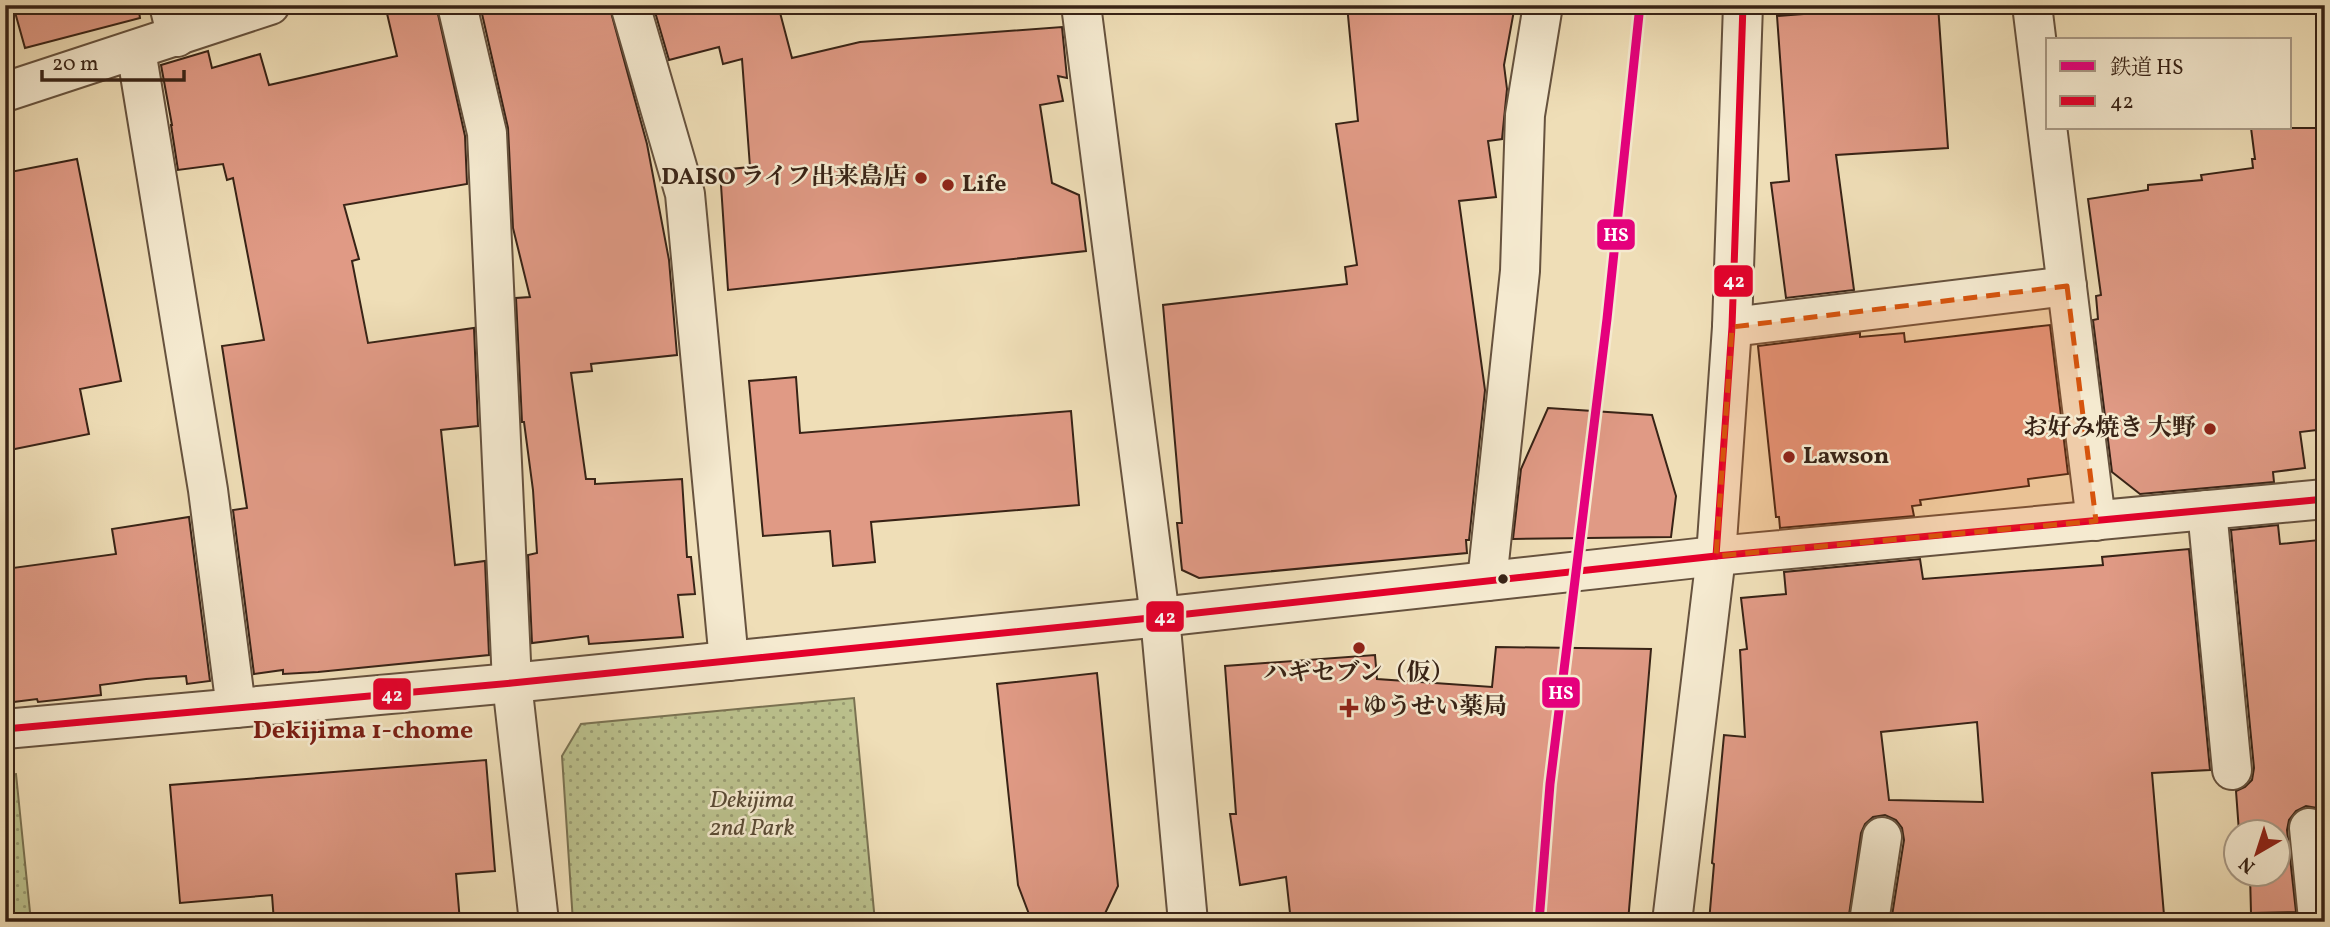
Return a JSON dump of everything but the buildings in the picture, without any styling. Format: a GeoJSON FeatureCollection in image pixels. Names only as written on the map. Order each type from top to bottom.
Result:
{"type":"FeatureCollection","features":[{"type":"Feature","properties":{"kind":"street"},"geometry":{"type":"LineString","coordinates":[[5,91],[136,50],[173,21],[270,5]]}},
{"type":"Feature","properties":{"kind":"street"},"geometry":{"type":"LineString","coordinates":[[457,5],[487,133],[512,682],[539,922]]}},
{"type":"Feature","properties":{"kind":"street"},"geometry":{"type":"LineString","coordinates":[[630,5],[685,194],[729,661]]}},
{"type":"Feature","properties":{"kind":"street"},"geometry":{"type":"LineString","coordinates":[[1081,5],[1160,617],[1188,922]]}},
{"type":"Feature","properties":{"kind":"street"},"geometry":{"type":"LineString","coordinates":[[1487,581],[1520,271],[1525,115],[1543,5]]}},
{"type":"Feature","properties":{"kind":"street"},"geometry":{"type":"LineString","coordinates":[[1672,922],[1716,556],[1732,327],[1743,5]]}},
{"type":"Feature","properties":{"kind":"street"},"geometry":{"type":"LineString","coordinates":[[2032,5],[2046,117]]}},
{"type":"Feature","properties":{"kind":"street"},"geometry":{"type":"LineString","coordinates":[[136,50],[208,490],[236,708]]}},
{"type":"Feature","properties":{"kind":"street"},"geometry":{"type":"LineString","coordinates":[[2048,130],[2096,521]]}},
{"type":"Feature","properties":{"kind":"street"},"geometry":{"type":"LineString","coordinates":[[1732,327],[2067,286]]}},
{"type":"Feature","properties":{"kind":"street"},"geometry":{"type":"LineString","coordinates":[[5,729],[729,661],[1716,556],[2325,499]]}},
{"type":"Feature","properties":{"kind":"street"},"geometry":{"type":"LineString","coordinates":[[2207,510],[2232,770]]}},
{"type":"Feature","properties":{"kind":"street"},"geometry":{"type":"LineString","coordinates":[[2309,828],[2317,909],[2325,908]]}},
{"type":"Feature","properties":{"kind":"street"},"geometry":{"type":"LineString","coordinates":[[1869,922],[1882,837]]}},
{"type":"Feature","properties":{"kind":"highlighted area"},"geometry":{"type":"Polygon","coordinates":[[[2067,286],[2096,521],[1716,556],[1732,327],[2067,286]]]}},
{"type":"Feature","properties":{"kind":"green space","name":"Dekijima 2nd Park"},"geometry":{"type":"Polygon","coordinates":[[[854,698],[875,922],[573,922],[562,756],[581,724],[854,698]]]}},
{"type":"Feature","properties":{"kind":"green space"},"geometry":{"type":"Polygon","coordinates":[[[16,774],[31,922],[5,922],[5,775],[16,774]]]}},
{"type":"Feature","properties":{"kind":"rail line","name":"HS"},"geometry":{"type":"LineString","coordinates":[[1539,922],[1550,784],[1607,319],[1640,5]]}},
{"type":"Feature","properties":{"kind":"transit line","name":"42"},"geometry":{"type":"LineString","coordinates":[[1716,556],[1732,327],[1743,5]]}},
{"type":"Feature","properties":{"kind":"transit line","name":"42"},"geometry":{"type":"LineString","coordinates":[[5,729],[512,683],[1160,617],[1716,556],[2325,499]]}},
{"type":"Feature","properties":{"kind":"place","name":"DAISO ライフ出来島店"},"geometry":{"type":"Point","coordinates":[921,178]}},
{"type":"Feature","properties":{"kind":"place","name":"Life"},"geometry":{"type":"Point","coordinates":[948,185]}},
{"type":"Feature","properties":{"kind":"place","name":"お好み焼き 大野"},"geometry":{"type":"Point","coordinates":[2210,429]}},
{"type":"Feature","properties":{"kind":"place","name":"Lawson"},"geometry":{"type":"Point","coordinates":[1789,457]}},
{"type":"Feature","properties":{"kind":"place","name":"ハギセブン（仮）"},"geometry":{"type":"Point","coordinates":[1359,648]}},
{"type":"Feature","properties":{"kind":"place","name":"ゆうせい薬局"},"geometry":{"type":"Point","coordinates":[1349,708]}},
{"type":"Feature","properties":{"kind":"district","name":"Dekijima 1-chome"},"geometry":{"type":"Point","coordinates":[363,731]}}]}
